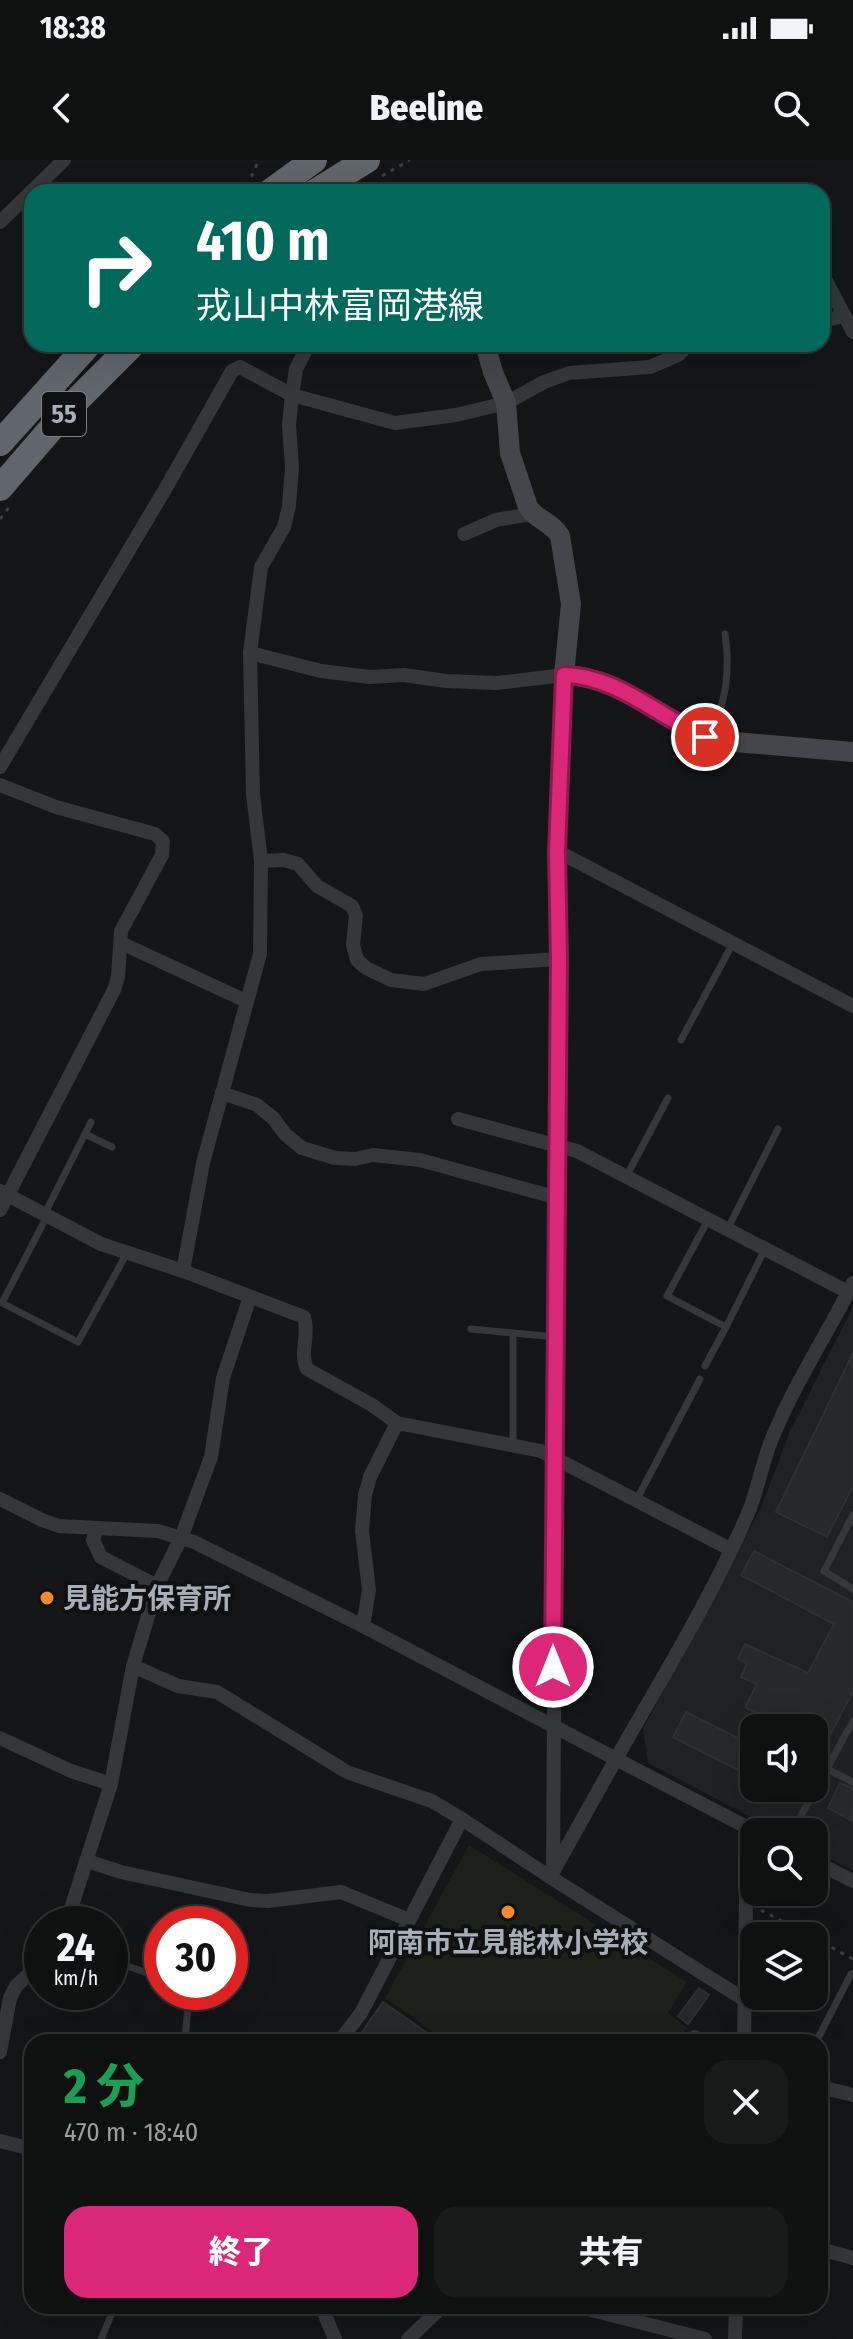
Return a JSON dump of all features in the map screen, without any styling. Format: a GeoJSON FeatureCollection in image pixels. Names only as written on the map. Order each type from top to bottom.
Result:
{"type":"FeatureCollection","features":[{"type":"Feature","properties":{"kind":"highway"},"geometry":{"type":"LineString","coordinates":[[279,184],[303,163]]}},
{"type":"Feature","properties":{"kind":"highway"},"geometry":{"type":"LineString","coordinates":[[335,184],[375,168]]}},
{"type":"Feature","properties":{"kind":"highway","name":"55"},"geometry":{"type":"LineString","coordinates":[[0,443],[82,352]]}},
{"type":"Feature","properties":{"kind":"highway","name":"55"},"geometry":{"type":"LineString","coordinates":[[0,488],[69,408],[125,352]]}},
{"type":"Feature","properties":{"kind":"main road"},"geometry":{"type":"LineString","coordinates":[[303,163],[312,184]]}},
{"type":"Feature","properties":{"kind":"main road"},"geometry":{"type":"LineString","coordinates":[[487,352],[506,403],[510,453],[532,514],[555,527],[560,536],[571,604],[564,675],[586,675],[611,684],[690,730],[712,738],[853,752]]}},
{"type":"Feature","properties":{"kind":"street"},"geometry":{"type":"LineString","coordinates":[[39,184],[64,160]]}},
{"type":"Feature","properties":{"kind":"street"},"geometry":{"type":"LineString","coordinates":[[0,222],[24,199]]}},
{"type":"Feature","properties":{"kind":"street"},"geometry":{"type":"LineString","coordinates":[[830,288],[853,332]]}},
{"type":"Feature","properties":{"kind":"street"},"geometry":{"type":"LineString","coordinates":[[830,319],[845,316]]}},
{"type":"Feature","properties":{"kind":"street"},"geometry":{"type":"LineString","coordinates":[[183,1271],[203,1163],[260,954],[261,861],[253,794],[250,653],[261,567],[284,527],[289,506],[292,395],[296,369],[305,352]]}},
{"type":"Feature","properties":{"kind":"street"},"geometry":{"type":"LineString","coordinates":[[0,767],[232,371],[240,367],[292,395],[395,423],[456,415],[506,403],[544,382],[569,373],[650,367],[681,352]]}},
{"type":"Feature","properties":{"kind":"street"},"geometry":{"type":"LineString","coordinates":[[464,534],[496,520],[532,514]]}},
{"type":"Feature","properties":{"kind":"street"},"geometry":{"type":"LineString","coordinates":[[250,653],[321,671],[370,677],[404,675],[497,683],[564,675],[557,851],[558,1198],[551,1873]]}},
{"type":"Feature","properties":{"kind":"street"},"geometry":{"type":"LineString","coordinates":[[0,785],[56,807],[155,834],[163,841],[162,855],[121,931],[118,977],[114,990],[4,1193],[0,1210]]}},
{"type":"Feature","properties":{"kind":"street"},"geometry":{"type":"LineString","coordinates":[[557,851],[853,1006]]}},
{"type":"Feature","properties":{"kind":"street"},"geometry":{"type":"LineString","coordinates":[[261,861],[284,860],[298,864],[317,886],[352,906],[356,915],[353,945],[357,960],[391,980],[424,984],[481,964],[559,959]]}},
{"type":"Feature","properties":{"kind":"street"},"geometry":{"type":"LineString","coordinates":[[121,943],[246,1001]]}},
{"type":"Feature","properties":{"kind":"street"},"geometry":{"type":"LineString","coordinates":[[222,1093],[257,1105],[302,1148],[335,1158],[355,1159],[373,1155],[420,1160],[558,1198]]}},
{"type":"Feature","properties":{"kind":"street"},"geometry":{"type":"LineString","coordinates":[[458,1119],[577,1151],[727,1230],[851,1288],[771,1441],[750,1509],[730,1549],[682,1642],[551,1873]]}},
{"type":"Feature","properties":{"kind":"street"},"geometry":{"type":"LineString","coordinates":[[4,1193],[101,1244],[304,1317],[307,1327],[302,1359],[307,1369],[372,1405],[397,1423],[541,1451],[730,1549]]}},
{"type":"Feature","properties":{"kind":"street"},"geometry":{"type":"LineString","coordinates":[[72,1906],[111,1784],[133,1666],[157,1586],[181,1538],[211,1457],[223,1378],[250,1297]]}},
{"type":"Feature","properties":{"kind":"street"},"geometry":{"type":"LineString","coordinates":[[363,1626],[369,1590],[362,1531],[365,1495],[370,1477],[397,1423]]}},
{"type":"Feature","properties":{"kind":"street"},"geometry":{"type":"LineString","coordinates":[[0,1499],[59,1526],[158,1531],[194,1542],[363,1626],[740,1824]]}},
{"type":"Feature","properties":{"kind":"street"},"geometry":{"type":"LineString","coordinates":[[97,1528],[93,1540],[101,1557],[157,1586]]}},
{"type":"Feature","properties":{"kind":"street"},"geometry":{"type":"LineString","coordinates":[[133,1666],[178,1686],[217,1692],[347,1772],[432,1801],[551,1873],[740,1997]]}},
{"type":"Feature","properties":{"kind":"street"},"geometry":{"type":"LineString","coordinates":[[0,1738],[71,1771],[111,1784]]}},
{"type":"Feature","properties":{"kind":"street"},"geometry":{"type":"LineString","coordinates":[[345,2034],[361,2013],[462,1819]]}},
{"type":"Feature","properties":{"kind":"street"},"geometry":{"type":"LineString","coordinates":[[87,1861],[121,1872],[250,1900],[268,1901],[341,1892],[409,1920]]}},
{"type":"Feature","properties":{"kind":"street"},"geometry":{"type":"LineString","coordinates":[[828,1868],[853,1881]]}},
{"type":"Feature","properties":{"kind":"street"},"geometry":{"type":"LineString","coordinates":[[0,2050],[10,1998],[24,1979]]}},
{"type":"Feature","properties":{"kind":"street"},"geometry":{"type":"LineString","coordinates":[[744,2034],[745,2010]]}},
{"type":"Feature","properties":{"kind":"street"},"geometry":{"type":"LineString","coordinates":[[828,2089],[853,2095]]}},
{"type":"Feature","properties":{"kind":"street"},"geometry":{"type":"LineString","coordinates":[[0,2141],[24,2147]]}},
{"type":"Feature","properties":{"kind":"street"},"geometry":{"type":"LineString","coordinates":[[828,2251],[853,2258]]}},
{"type":"Feature","properties":{"kind":"street"},"geometry":{"type":"LineString","coordinates":[[324,2314],[335,2339]]}},
{"type":"Feature","properties":{"kind":"street"},"geometry":{"type":"LineString","coordinates":[[408,2339],[435,2314]]}},
{"type":"Feature","properties":{"kind":"street"},"geometry":{"type":"LineString","coordinates":[[607,2314],[705,2339]]}},
{"type":"Feature","properties":{"kind":"street"},"geometry":{"type":"LineString","coordinates":[[735,2339],[736,2314]]}},
{"type":"Feature","properties":{"kind":"lane"},"geometry":{"type":"LineString","coordinates":[[712,738],[726,694],[729,664],[725,634]]}},
{"type":"Feature","properties":{"kind":"lane"},"geometry":{"type":"LineString","coordinates":[[681,1040],[733,943]]}},
{"type":"Feature","properties":{"kind":"lane"},"geometry":{"type":"LineString","coordinates":[[626,1177],[668,1098]]}},
{"type":"Feature","properties":{"kind":"lane"},"geometry":{"type":"LineString","coordinates":[[91,1122],[2,1303],[78,1342],[127,1253]]}},
{"type":"Feature","properties":{"kind":"lane"},"geometry":{"type":"LineString","coordinates":[[727,1230],[778,1129]]}},
{"type":"Feature","properties":{"kind":"lane"},"geometry":{"type":"LineString","coordinates":[[85,1134],[112,1147]]}},
{"type":"Feature","properties":{"kind":"lane"},"geometry":{"type":"LineString","coordinates":[[708,1220],[667,1296],[726,1327]]}},
{"type":"Feature","properties":{"kind":"lane"},"geometry":{"type":"LineString","coordinates":[[705,1366],[765,1249]]}},
{"type":"Feature","properties":{"kind":"lane"},"geometry":{"type":"LineString","coordinates":[[471,1329],[556,1337]]}},
{"type":"Feature","properties":{"kind":"lane"},"geometry":{"type":"LineString","coordinates":[[513,1333],[513,1444]]}},
{"type":"Feature","properties":{"kind":"lane"},"geometry":{"type":"LineString","coordinates":[[637,1499],[700,1379]]}},
{"type":"Feature","properties":{"kind":"lane"},"geometry":{"type":"LineString","coordinates":[[853,1515],[824,1571],[853,1589]]}},
{"type":"Feature","properties":{"kind":"lane"},"geometry":{"type":"LineString","coordinates":[[828,1767],[853,1721]]}},
{"type":"Feature","properties":{"kind":"lane"},"geometry":{"type":"LineString","coordinates":[[828,1770],[853,1782]]}},
{"type":"Feature","properties":{"kind":"lane"},"geometry":{"type":"LineString","coordinates":[[820,2034],[851,1974]]}},
{"type":"Feature","properties":{"kind":"lane"},"geometry":{"type":"LineString","coordinates":[[184,2034],[187,2010]]}},
{"type":"Feature","properties":{"kind":"lane"},"geometry":{"type":"LineString","coordinates":[[101,2339],[109,2314]]}},
{"type":"Feature","properties":{"kind":"path"},"geometry":{"type":"LineString","coordinates":[[248,184],[259,160]]}},
{"type":"Feature","properties":{"kind":"path"},"geometry":{"type":"LineString","coordinates":[[375,168],[410,160]]}},
{"type":"Feature","properties":{"kind":"path"},"geometry":{"type":"LineString","coordinates":[[750,1906],[782,1922]]}},
{"type":"Feature","properties":{"kind":"path"},"geometry":{"type":"LineString","coordinates":[[828,1946],[853,1959]]}},
{"type":"Feature","properties":{"kind":"shaded area"},"geometry":{"type":"Polygon","coordinates":[[[853,1307],[853,1871],[828,1858],[828,1818],[752,1818],[648,1763],[643,1729],[761,1508],[790,1431],[853,1307]]]}},
{"type":"Feature","properties":{"kind":"shaded area","name":"阿南市立見能林小学校"},"geometry":{"type":"Polygon","coordinates":[[[469,1845],[687,1982],[668,2013],[687,2028],[682,2034],[437,2034],[385,1998],[469,1845]]]}},
{"type":"Feature","properties":{"kind":"building"},"geometry":{"type":"Polygon","coordinates":[[[853,1353],[853,1486],[827,1537],[776,1512],[853,1353]]]}},
{"type":"Feature","properties":{"kind":"building"},"geometry":{"type":"Polygon","coordinates":[[[754,1551],[853,1602],[853,1691],[828,1739],[828,1714],[758,1714],[745,1707],[757,1684],[741,1677],[747,1663],[738,1659],[745,1644],[808,1673],[834,1624],[741,1575],[754,1551]]]}},
{"type":"Feature","properties":{"kind":"building"},"geometry":{"type":"Polygon","coordinates":[[[686,1712],[740,1739],[740,1771],[673,1737],[686,1712]]]}},
{"type":"Feature","properties":{"kind":"building"},"geometry":{"type":"Polygon","coordinates":[[[840,1783],[853,1788],[853,1821],[828,1808],[840,1783]]]}},
{"type":"Feature","properties":{"kind":"building"},"geometry":{"type":"Polygon","coordinates":[[[699,1988],[709,1995],[688,2024],[678,2016],[699,1988]]]}},
{"type":"Feature","properties":{"kind":"building"},"geometry":{"type":"Polygon","coordinates":[[[383,2002],[429,2034],[361,2034],[383,2002]]]}},
{"type":"Feature","properties":{"kind":"place","name":"見能方保育所"},"geometry":{"type":"Point","coordinates":[47,1598]}},
{"type":"Feature","properties":{"kind":"place","name":"阿南市立見能林小学校"},"geometry":{"type":"Point","coordinates":[508,1912]}},
{"type":"Feature","properties":{"kind":"route"},"geometry":{"type":"LineString","coordinates":[[553,1667],[559,959],[557,851],[564,675],[586,675],[611,684],[705,737]]}}]}
